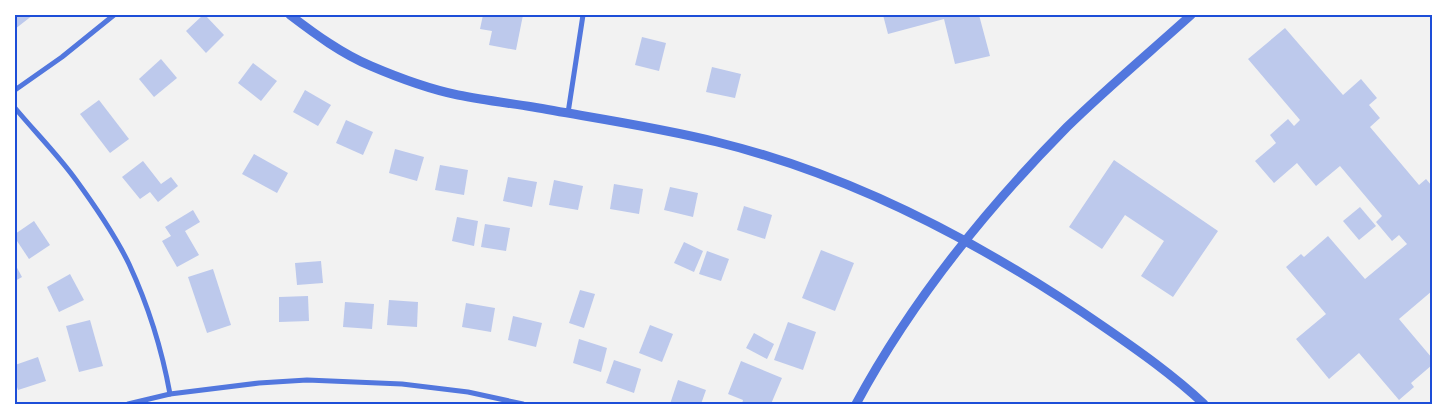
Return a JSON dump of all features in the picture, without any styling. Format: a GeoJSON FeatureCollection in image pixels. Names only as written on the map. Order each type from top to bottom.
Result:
{"type":"FeatureCollection","features":[{"type":"Feature","properties":{"kind":"street"},"geometry":{"type":"LineString","coordinates":[[15,90],[62,57],[114,15]]}},
{"type":"Feature","properties":{"kind":"street"},"geometry":{"type":"LineString","coordinates":[[290,15],[322,39],[369,65],[410,81],[455,94],[603,118],[716,142],[758,153],[854,186],[965,242],[1059,296],[1163,369],[1204,404]]}},
{"type":"Feature","properties":{"kind":"street"},"geometry":{"type":"LineString","coordinates":[[568,113],[583,15]]}},
{"type":"Feature","properties":{"kind":"street"},"geometry":{"type":"LineString","coordinates":[[856,404],[908,318],[965,242],[1012,186],[1068,127],[1122,75],[1191,15]]}},
{"type":"Feature","properties":{"kind":"street"},"geometry":{"type":"LineString","coordinates":[[15,108],[75,179],[102,218],[128,263],[147,308],[166,371],[170,394]]}},
{"type":"Feature","properties":{"kind":"street"},"geometry":{"type":"LineString","coordinates":[[128,404],[170,394],[259,383],[316,380],[402,384],[468,392],[523,404]]}},
{"type":"Feature","properties":{"kind":"building"},"geometry":{"type":"Polygon","coordinates":[[[15,15],[33,15],[15,29],[15,15]]]}},
{"type":"Feature","properties":{"kind":"building"},"geometry":{"type":"Polygon","coordinates":[[[203,15],[224,35],[206,53],[186,31],[203,15]]]}},
{"type":"Feature","properties":{"kind":"building"},"geometry":{"type":"Polygon","coordinates":[[[483,15],[523,15],[516,50],[489,45],[492,31],[480,29],[483,15]]]}},
{"type":"Feature","properties":{"kind":"building"},"geometry":{"type":"Polygon","coordinates":[[[883,15],[979,15],[990,56],[955,64],[944,19],[888,34],[883,15]]]}},
{"type":"Feature","properties":{"kind":"building"},"geometry":{"type":"Polygon","coordinates":[[[1285,28],[1343,95],[1361,79],[1377,98],[1369,105],[1380,118],[1370,127],[1419,185],[1426,179],[1432,186],[1432,291],[1399,319],[1432,358],[1432,365],[1411,383],[1414,387],[1399,400],[1359,353],[1329,379],[1296,339],[1326,314],[1286,267],[1301,254],[1304,257],[1328,236],[1365,279],[1407,244],[1399,235],[1392,241],[1376,222],[1382,216],[1340,166],[1316,186],[1297,163],[1274,183],[1255,161],[1276,143],[1270,135],[1288,119],[1294,126],[1300,120],[1248,59],[1285,28]]]}},
{"type":"Feature","properties":{"kind":"building"},"geometry":{"type":"Polygon","coordinates":[[[642,37],[666,43],[659,71],[635,65],[642,37]]]}},
{"type":"Feature","properties":{"kind":"building"},"geometry":{"type":"Polygon","coordinates":[[[161,59],[177,78],[154,97],[139,79],[161,59]]]}},
{"type":"Feature","properties":{"kind":"building"},"geometry":{"type":"Polygon","coordinates":[[[253,63],[277,81],[261,101],[238,83],[253,63]]]}},
{"type":"Feature","properties":{"kind":"building"},"geometry":{"type":"Polygon","coordinates":[[[712,67],[741,74],[735,98],[706,92],[712,67]]]}},
{"type":"Feature","properties":{"kind":"building"},"geometry":{"type":"Polygon","coordinates":[[[305,90],[331,105],[318,126],[293,112],[305,90]]]}},
{"type":"Feature","properties":{"kind":"building"},"geometry":{"type":"Polygon","coordinates":[[[99,100],[129,139],[110,153],[80,114],[99,100]]]}},
{"type":"Feature","properties":{"kind":"building"},"geometry":{"type":"Polygon","coordinates":[[[346,120],[373,132],[363,155],[336,143],[346,120]]]}},
{"type":"Feature","properties":{"kind":"building"},"geometry":{"type":"Polygon","coordinates":[[[395,149],[424,157],[417,181],[389,173],[395,149]]]}},
{"type":"Feature","properties":{"kind":"building"},"geometry":{"type":"Polygon","coordinates":[[[254,154],[288,173],[277,193],[242,174],[254,154]]]}},
{"type":"Feature","properties":{"kind":"building"},"geometry":{"type":"Polygon","coordinates":[[[1114,160],[1218,231],[1173,297],[1141,276],[1164,241],[1125,215],[1102,249],[1069,227],[1114,160]]]}},
{"type":"Feature","properties":{"kind":"building"},"geometry":{"type":"Polygon","coordinates":[[[143,161],[161,184],[171,177],[178,186],[158,202],[150,192],[140,199],[122,177],[143,161]]]}},
{"type":"Feature","properties":{"kind":"building"},"geometry":{"type":"Polygon","coordinates":[[[440,165],[468,170],[464,195],[435,190],[440,165]]]}},
{"type":"Feature","properties":{"kind":"building"},"geometry":{"type":"Polygon","coordinates":[[[508,177],[537,182],[532,207],[503,201],[508,177]]]}},
{"type":"Feature","properties":{"kind":"building"},"geometry":{"type":"Polygon","coordinates":[[[554,180],[583,186],[578,210],[549,205],[554,180]]]}},
{"type":"Feature","properties":{"kind":"building"},"geometry":{"type":"Polygon","coordinates":[[[614,184],[643,189],[639,214],[610,209],[614,184]]]}},
{"type":"Feature","properties":{"kind":"building"},"geometry":{"type":"Polygon","coordinates":[[[670,187],[698,193],[693,217],[664,210],[670,187]]]}},
{"type":"Feature","properties":{"kind":"building"},"geometry":{"type":"Polygon","coordinates":[[[744,206],[772,215],[765,239],[737,230],[744,206]]]}},
{"type":"Feature","properties":{"kind":"building"},"geometry":{"type":"Polygon","coordinates":[[[1360,207],[1376,226],[1359,240],[1343,221],[1360,207]]]}},
{"type":"Feature","properties":{"kind":"building"},"geometry":{"type":"Polygon","coordinates":[[[193,210],[200,222],[185,231],[199,255],[177,267],[162,241],[171,236],[165,227],[193,210]]]}},
{"type":"Feature","properties":{"kind":"building"},"geometry":{"type":"Polygon","coordinates":[[[457,217],[478,221],[474,246],[452,241],[457,217]]]}},
{"type":"Feature","properties":{"kind":"building"},"geometry":{"type":"Polygon","coordinates":[[[34,221],[50,245],[29,259],[15,238],[15,234],[34,221]]]}},
{"type":"Feature","properties":{"kind":"building"},"geometry":{"type":"Polygon","coordinates":[[[485,224],[510,228],[506,251],[481,247],[485,224]]]}},
{"type":"Feature","properties":{"kind":"building"},"geometry":{"type":"Polygon","coordinates":[[[684,242],[703,251],[694,272],[674,263],[684,242]]]}},
{"type":"Feature","properties":{"kind":"building"},"geometry":{"type":"Polygon","coordinates":[[[821,250],[854,263],[835,311],[802,298],[821,250]]]}},
{"type":"Feature","properties":{"kind":"building"},"geometry":{"type":"Polygon","coordinates":[[[707,251],[729,259],[721,281],[699,274],[707,251]]]}},
{"type":"Feature","properties":{"kind":"building"},"geometry":{"type":"Polygon","coordinates":[[[321,261],[323,283],[297,285],[295,263],[321,261]]]}},
{"type":"Feature","properties":{"kind":"building"},"geometry":{"type":"Polygon","coordinates":[[[15,264],[22,277],[15,281],[15,264]]]}},
{"type":"Feature","properties":{"kind":"building"},"geometry":{"type":"Polygon","coordinates":[[[213,269],[231,325],[207,333],[188,277],[213,269]]]}},
{"type":"Feature","properties":{"kind":"building"},"geometry":{"type":"Polygon","coordinates":[[[70,274],[84,300],[59,312],[47,287],[70,274]]]}},
{"type":"Feature","properties":{"kind":"building"},"geometry":{"type":"Polygon","coordinates":[[[580,290],[595,294],[584,328],[569,323],[580,290]]]}},
{"type":"Feature","properties":{"kind":"building"},"geometry":{"type":"Polygon","coordinates":[[[308,296],[309,321],[279,322],[279,297],[308,296]]]}},
{"type":"Feature","properties":{"kind":"building"},"geometry":{"type":"Polygon","coordinates":[[[389,300],[418,302],[417,327],[387,325],[389,300]]]}},
{"type":"Feature","properties":{"kind":"building"},"geometry":{"type":"Polygon","coordinates":[[[345,302],[374,304],[372,329],[343,327],[345,302]]]}},
{"type":"Feature","properties":{"kind":"building"},"geometry":{"type":"Polygon","coordinates":[[[466,303],[495,308],[491,332],[462,327],[466,303]]]}},
{"type":"Feature","properties":{"kind":"building"},"geometry":{"type":"Polygon","coordinates":[[[513,316],[542,323],[536,347],[508,340],[513,316]]]}},
{"type":"Feature","properties":{"kind":"building"},"geometry":{"type":"Polygon","coordinates":[[[90,320],[103,366],[79,372],[66,326],[90,320]]]}},
{"type":"Feature","properties":{"kind":"building"},"geometry":{"type":"Polygon","coordinates":[[[788,322],[816,332],[803,370],[774,360],[788,322]]]}},
{"type":"Feature","properties":{"kind":"building"},"geometry":{"type":"Polygon","coordinates":[[[650,325],[673,334],[662,362],[639,353],[650,325]]]}},
{"type":"Feature","properties":{"kind":"building"},"geometry":{"type":"Polygon","coordinates":[[[754,333],[774,344],[767,359],[746,348],[754,333]]]}},
{"type":"Feature","properties":{"kind":"building"},"geometry":{"type":"Polygon","coordinates":[[[579,339],[607,348],[601,372],[573,363],[579,339]]]}},
{"type":"Feature","properties":{"kind":"building"},"geometry":{"type":"Polygon","coordinates":[[[38,357],[46,381],[18,390],[15,381],[15,365],[38,357]]]}},
{"type":"Feature","properties":{"kind":"building"},"geometry":{"type":"Polygon","coordinates":[[[614,360],[641,369],[634,393],[606,383],[614,360]]]}},
{"type":"Feature","properties":{"kind":"building"},"geometry":{"type":"Polygon","coordinates":[[[741,361],[782,378],[771,404],[742,404],[743,400],[728,394],[741,361]]]}},
{"type":"Feature","properties":{"kind":"building"},"geometry":{"type":"Polygon","coordinates":[[[678,380],[706,390],[701,404],[670,404],[678,380]]]}}]}
